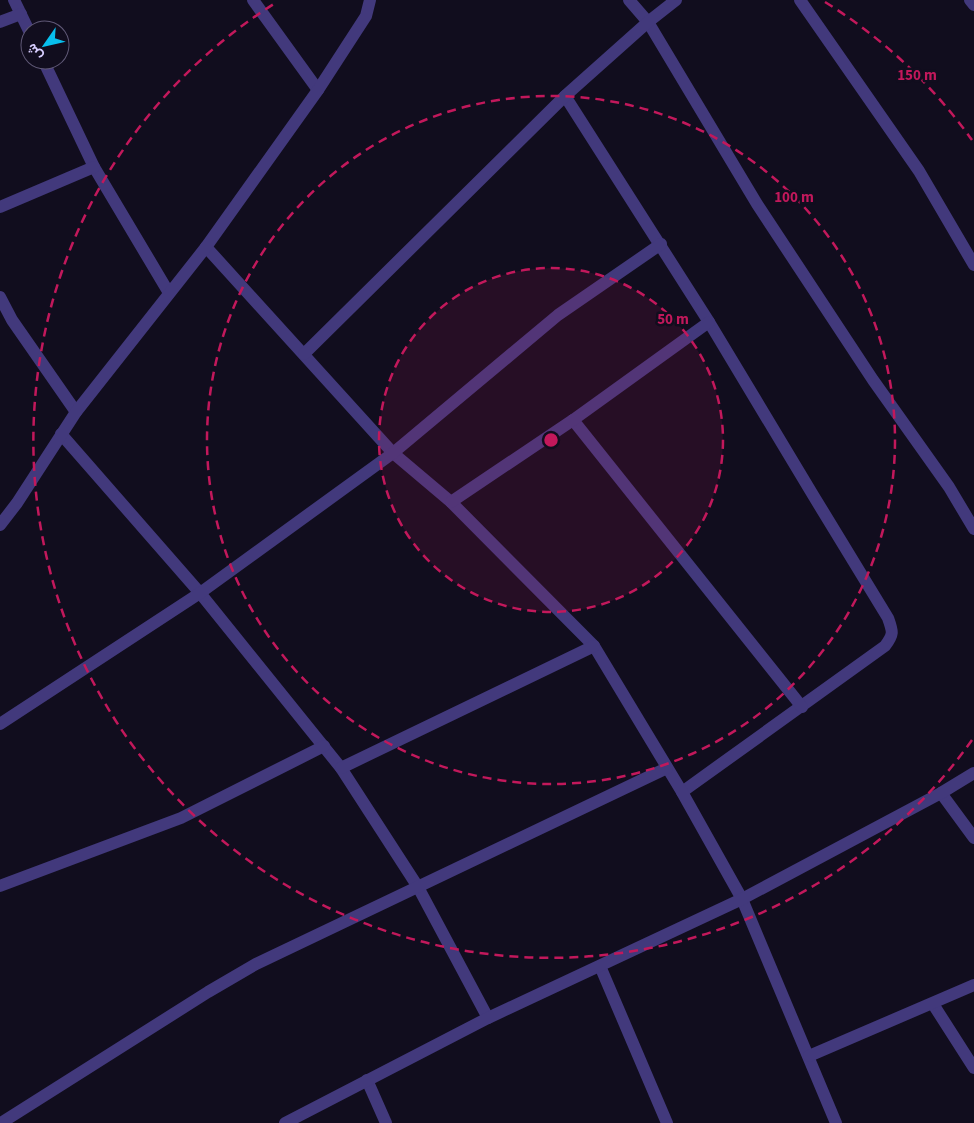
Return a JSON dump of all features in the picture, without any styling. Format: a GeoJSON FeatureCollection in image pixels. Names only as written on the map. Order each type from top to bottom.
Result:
{"type":"FeatureCollection","features":[{"type":"Feature","properties":{"kind":"street"},"geometry":{"type":"LineString","coordinates":[[14,0],[24,20]]}},
{"type":"Feature","properties":{"kind":"street"},"geometry":{"type":"LineString","coordinates":[[252,0],[318,90]]}},
{"type":"Feature","properties":{"kind":"street"},"geometry":{"type":"LineString","coordinates":[[0,525],[17,503],[76,412],[206,247],[318,90],[366,16],[370,0]]}},
{"type":"Feature","properties":{"kind":"street"},"geometry":{"type":"LineString","coordinates":[[629,0],[648,22],[757,204],[872,380],[949,487],[974,529]]}},
{"type":"Feature","properties":{"kind":"street"},"geometry":{"type":"LineString","coordinates":[[304,354],[565,96],[648,22],[676,0]]}},
{"type":"Feature","properties":{"kind":"street"},"geometry":{"type":"LineString","coordinates":[[800,0],[919,171],[974,265]]}},
{"type":"Feature","properties":{"kind":"street"},"geometry":{"type":"LineString","coordinates":[[970,0],[974,5]]}},
{"type":"Feature","properties":{"kind":"street"},"geometry":{"type":"LineString","coordinates":[[0,22],[21,14]]}},
{"type":"Feature","properties":{"kind":"street"},"geometry":{"type":"LineString","coordinates":[[48,70],[94,167],[169,293]]}},
{"type":"Feature","properties":{"kind":"street"},"geometry":{"type":"LineString","coordinates":[[565,96],[710,322],[888,618],[893,630],[892,637],[885,646],[682,792]]}},
{"type":"Feature","properties":{"kind":"street"},"geometry":{"type":"LineString","coordinates":[[0,207],[94,167]]}},
{"type":"Feature","properties":{"kind":"street"},"geometry":{"type":"LineString","coordinates":[[0,724],[200,593],[393,453],[558,315],[661,244]]}},
{"type":"Feature","properties":{"kind":"street"},"geometry":{"type":"LineString","coordinates":[[206,247],[393,453],[451,502],[568,617],[594,646],[682,792],[742,899],[836,1123]]}},
{"type":"Feature","properties":{"kind":"street"},"geometry":{"type":"LineString","coordinates":[[0,297],[12,320],[76,412]]}},
{"type":"Feature","properties":{"kind":"street"},"geometry":{"type":"LineString","coordinates":[[451,502],[573,420],[710,322]]}},
{"type":"Feature","properties":{"kind":"street"},"geometry":{"type":"LineString","coordinates":[[573,420],[802,707]]}},
{"type":"Feature","properties":{"kind":"street"},"geometry":{"type":"LineString","coordinates":[[61,434],[200,593],[341,768],[418,886],[488,1018]]}},
{"type":"Feature","properties":{"kind":"street"},"geometry":{"type":"LineString","coordinates":[[341,768],[594,646]]}},
{"type":"Feature","properties":{"kind":"street"},"geometry":{"type":"LineString","coordinates":[[0,886],[181,818],[324,746]]}},
{"type":"Feature","properties":{"kind":"street"},"geometry":{"type":"LineString","coordinates":[[1,1123],[208,992],[256,964],[667,768]]}},
{"type":"Feature","properties":{"kind":"street"},"geometry":{"type":"LineString","coordinates":[[285,1123],[488,1018],[742,899],[941,793],[974,773]]}},
{"type":"Feature","properties":{"kind":"street"},"geometry":{"type":"LineString","coordinates":[[941,793],[974,838]]}},
{"type":"Feature","properties":{"kind":"street"},"geometry":{"type":"LineString","coordinates":[[600,966],[667,1123]]}},
{"type":"Feature","properties":{"kind":"street"},"geometry":{"type":"LineString","coordinates":[[809,1056],[933,1004],[974,984]]}},
{"type":"Feature","properties":{"kind":"street"},"geometry":{"type":"LineString","coordinates":[[933,1004],[974,1068]]}},
{"type":"Feature","properties":{"kind":"street"},"geometry":{"type":"LineString","coordinates":[[367,1080],[386,1123]]}}]}
